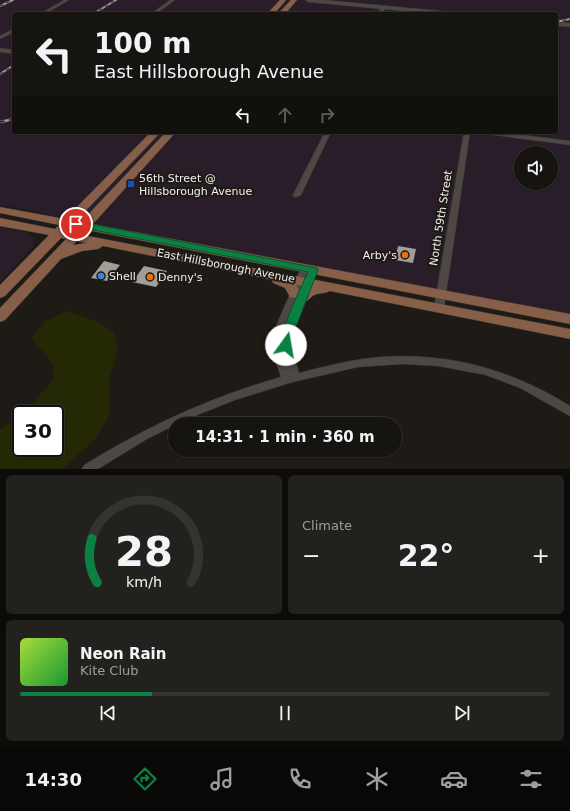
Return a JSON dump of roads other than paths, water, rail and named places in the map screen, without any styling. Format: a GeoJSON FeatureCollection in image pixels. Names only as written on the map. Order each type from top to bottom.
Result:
{"type":"FeatureCollection","features":[{"type":"Feature","properties":{"kind":"main road"},"geometry":{"type":"LineString","coordinates":[[272,12],[283,0]]}},
{"type":"Feature","properties":{"kind":"main road"},"geometry":{"type":"LineString","coordinates":[[283,12],[294,0]]}},
{"type":"Feature","properties":{"kind":"main road"},"geometry":{"type":"LineString","coordinates":[[0,293],[154,134]]}},
{"type":"Feature","properties":{"kind":"main road"},"geometry":{"type":"LineString","coordinates":[[0,317],[169,134]]}},
{"type":"Feature","properties":{"kind":"main road"},"geometry":{"type":"LineString","coordinates":[[34,216],[62,214],[88,202]]}},
{"type":"Feature","properties":{"kind":"main road"},"geometry":{"type":"LineString","coordinates":[[104,204],[102,214],[103,220],[110,227],[120,232]]}},
{"type":"Feature","properties":{"kind":"main road","name":"East Hillsborough Avenue"},"geometry":{"type":"LineString","coordinates":[[0,210],[309,269],[570,334]]}},
{"type":"Feature","properties":{"kind":"main road","name":"East Hillsborough Avenue"},"geometry":{"type":"LineString","coordinates":[[0,222],[351,291],[440,301],[570,319]]}},
{"type":"Feature","properties":{"kind":"main road"},"geometry":{"type":"LineString","coordinates":[[23,226],[35,234],[39,240],[39,246],[34,258]]}},
{"type":"Feature","properties":{"kind":"main road"},"geometry":{"type":"LineString","coordinates":[[54,259],[69,250],[80,247],[113,244]]}},
{"type":"Feature","properties":{"kind":"main road"},"geometry":{"type":"LineString","coordinates":[[248,271],[284,282],[290,286],[298,296],[317,289],[351,291]]}},
{"type":"Feature","properties":{"kind":"street"},"geometry":{"type":"LineString","coordinates":[[46,12],[67,0]]}},
{"type":"Feature","properties":{"kind":"street"},"geometry":{"type":"LineString","coordinates":[[156,12],[173,0]]}},
{"type":"Feature","properties":{"kind":"street"},"geometry":{"type":"LineString","coordinates":[[308,0],[433,12]]}},
{"type":"Feature","properties":{"kind":"street"},"geometry":{"type":"LineString","coordinates":[[381,12],[384,7]]}},
{"type":"Feature","properties":{"kind":"street"},"geometry":{"type":"LineString","coordinates":[[558,24],[570,25]]}},
{"type":"Feature","properties":{"kind":"street"},"geometry":{"type":"LineString","coordinates":[[0,38],[12,31]]}},
{"type":"Feature","properties":{"kind":"street"},"geometry":{"type":"LineString","coordinates":[[0,50],[12,52]]}},
{"type":"Feature","properties":{"kind":"street"},"geometry":{"type":"LineString","coordinates":[[297,195],[327,134]]}},
{"type":"Feature","properties":{"kind":"street","name":"North 59th Street"},"geometry":{"type":"LineString","coordinates":[[440,301],[467,134]]}},
{"type":"Feature","properties":{"kind":"street"},"geometry":{"type":"LineString","coordinates":[[501,134],[570,143]]}},
{"type":"Feature","properties":{"kind":"street"},"geometry":{"type":"LineString","coordinates":[[291,377],[275,345],[278,333],[298,296],[309,269]]}},
{"type":"Feature","properties":{"kind":"street"},"geometry":{"type":"LineString","coordinates":[[88,469],[129,444],[179,417],[250,389],[291,377],[377,361],[406,360],[440,362],[476,368],[504,378],[546,398],[570,412]]}},
{"type":"Feature","properties":{"kind":"railway"},"geometry":{"type":"LineString","coordinates":[[0,6],[13,0]]}},
{"type":"Feature","properties":{"kind":"railway"},"geometry":{"type":"LineString","coordinates":[[96,12],[116,0]]}},
{"type":"Feature","properties":{"kind":"railway"},"geometry":{"type":"LineString","coordinates":[[558,22],[570,19]]}},
{"type":"Feature","properties":{"kind":"railway"},"geometry":{"type":"LineString","coordinates":[[0,74],[12,66]]}},
{"type":"Feature","properties":{"kind":"railway"},"geometry":{"type":"LineString","coordinates":[[0,122],[12,119]]}},
{"type":"Feature","properties":{"kind":"place","name":"56th Street @ Hillsborough Avenue"},"geometry":{"type":"Point","coordinates":[131,184]}},
{"type":"Feature","properties":{"kind":"place","name":"Arby's"},"geometry":{"type":"Point","coordinates":[405,255]}},
{"type":"Feature","properties":{"kind":"place","name":"Shell"},"geometry":{"type":"Point","coordinates":[101,276]}},
{"type":"Feature","properties":{"kind":"place","name":"Denny's"},"geometry":{"type":"Point","coordinates":[150,277]}}]}
